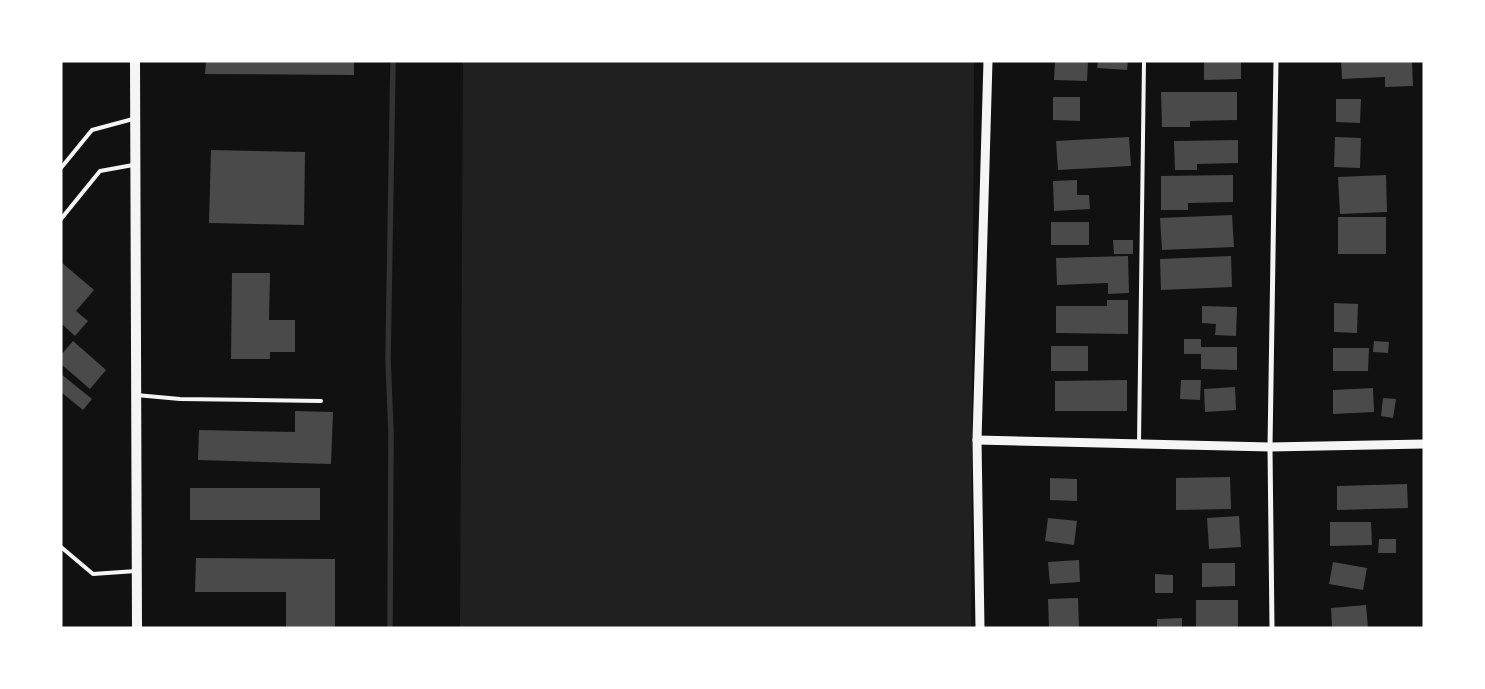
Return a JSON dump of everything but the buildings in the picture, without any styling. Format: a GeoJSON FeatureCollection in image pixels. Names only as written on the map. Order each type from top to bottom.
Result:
{"type":"FeatureCollection","features":[{"type":"Feature","properties":{"kind":"main road"},"geometry":{"type":"LineString","coordinates":[[135,61],[137,628]]}},
{"type":"Feature","properties":{"kind":"street"},"geometry":{"type":"LineString","coordinates":[[980,628],[977,440],[988,61]]}},
{"type":"Feature","properties":{"kind":"street"},"geometry":{"type":"LineString","coordinates":[[1272,628],[1270,447],[1276,61]]}},
{"type":"Feature","properties":{"kind":"street"},"geometry":{"type":"LineString","coordinates":[[977,440],[1270,447],[1424,444]]}},
{"type":"Feature","properties":{"kind":"lane"},"geometry":{"type":"LineString","coordinates":[[1139,444],[1144,61]]}},
{"type":"Feature","properties":{"kind":"lane"},"geometry":{"type":"LineString","coordinates":[[61,168],[92,130],[135,119]]}},
{"type":"Feature","properties":{"kind":"lane"},"geometry":{"type":"LineString","coordinates":[[61,219],[100,171],[136,164]]}},
{"type":"Feature","properties":{"kind":"lane"},"geometry":{"type":"LineString","coordinates":[[136,394],[180,399],[321,401]]}},
{"type":"Feature","properties":{"kind":"lane"},"geometry":{"type":"LineString","coordinates":[[61,547],[93,574],[137,571]]}},
{"type":"Feature","properties":{"kind":"shaded area"},"geometry":{"type":"Polygon","coordinates":[[[463,61],[974,61],[971,628],[460,628],[463,61]]]}},
{"type":"Feature","properties":{"kind":"waterway"},"geometry":{"type":"LineString","coordinates":[[390,628],[391,433],[388,359],[393,61]]}}]}
